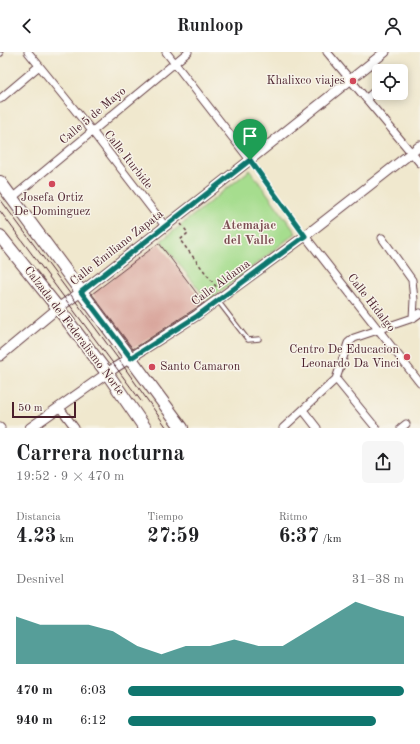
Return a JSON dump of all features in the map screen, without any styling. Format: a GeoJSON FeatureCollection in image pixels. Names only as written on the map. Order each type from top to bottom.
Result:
{"type":"FeatureCollection","features":[{"type":"Feature","properties":{"kind":"main road"},"geometry":{"type":"LineString","coordinates":[[0,182],[182,428]]}},
{"type":"Feature","properties":{"kind":"main road","name":"Calzada del Federalismo Norte"},"geometry":{"type":"LineString","coordinates":[[0,236],[58,308],[107,373],[145,428]]}},
{"type":"Feature","properties":{"kind":"street","name":"Calle Iturbide"},"geometry":{"type":"LineString","coordinates":[[28,52],[92,131],[165,226]]}},
{"type":"Feature","properties":{"kind":"street"},"geometry":{"type":"LineString","coordinates":[[166,52],[250,160]]}},
{"type":"Feature","properties":{"kind":"street","name":"Calle 5 de Mayo"},"geometry":{"type":"LineString","coordinates":[[12,198],[188,52]]}},
{"type":"Feature","properties":{"kind":"street"},"geometry":{"type":"LineString","coordinates":[[327,52],[420,163]]}},
{"type":"Feature","properties":{"kind":"street","name":"Calle Emiliano Zapata"},"geometry":{"type":"LineString","coordinates":[[0,356],[58,308],[81,292],[250,160],[385,52]]}},
{"type":"Feature","properties":{"kind":"street"},"geometry":{"type":"LineString","coordinates":[[0,99],[39,66]]}},
{"type":"Feature","properties":{"kind":"street"},"geometry":{"type":"LineString","coordinates":[[366,99],[372,93]]}},
{"type":"Feature","properties":{"kind":"street","name":"Calle Aldama"},"geometry":{"type":"LineString","coordinates":[[30,428],[107,373],[197,316],[305,236],[420,146]]}},
{"type":"Feature","properties":{"kind":"street","name":"Calle Hidalgo"},"geometry":{"type":"LineString","coordinates":[[305,236],[420,383]]}},
{"type":"Feature","properties":{"kind":"street"},"geometry":{"type":"LineString","coordinates":[[382,238],[412,280],[414,300],[413,318]]}},
{"type":"Feature","properties":{"kind":"street"},"geometry":{"type":"LineString","coordinates":[[283,428],[336,379],[348,343],[354,338],[413,318],[420,313]]}},
{"type":"Feature","properties":{"kind":"street"},"geometry":{"type":"LineString","coordinates":[[336,379],[376,428]]}},
{"type":"Feature","properties":{"kind":"street"},"geometry":{"type":"LineString","coordinates":[[60,408],[75,428]]}},
{"type":"Feature","properties":{"kind":"street"},"geometry":{"type":"LineString","coordinates":[[303,410],[317,428]]}},
{"type":"Feature","properties":{"kind":"lane"},"geometry":{"type":"LineString","coordinates":[[217,301],[248,340],[259,339]]}},
{"type":"Feature","properties":{"kind":"path"},"geometry":{"type":"LineString","coordinates":[[250,160],[305,236]]}},
{"type":"Feature","properties":{"kind":"path"},"geometry":{"type":"LineString","coordinates":[[181,224],[188,233],[180,240],[218,290],[213,294],[217,301]]}},
{"type":"Feature","properties":{"kind":"green space"},"geometry":{"type":"Polygon","coordinates":[[[250,170],[296,233],[208,301],[161,241],[250,170]]]}},
{"type":"Feature","properties":{"kind":"building"},"geometry":{"type":"Polygon","coordinates":[[[159,243],[204,303],[133,349],[92,294],[159,243]]]}},
{"type":"Feature","properties":{"kind":"tram line"},"geometry":{"type":"LineString","coordinates":[[0,199],[122,364],[167,428]]}},
{"type":"Feature","properties":{"kind":"tram line"},"geometry":{"type":"LineString","coordinates":[[0,211],[141,401]]}},
{"type":"Feature","properties":{"kind":"place","name":"Khalixco viajes"},"geometry":{"type":"Point","coordinates":[353,81]}},
{"type":"Feature","properties":{"kind":"place","name":"Josefa Ortiz De Dominguez"},"geometry":{"type":"Point","coordinates":[52,184]}},
{"type":"Feature","properties":{"kind":"place","name":"Centro De Educacion Leonardo Da Vinci"},"geometry":{"type":"Point","coordinates":[407,357]}},
{"type":"Feature","properties":{"kind":"place","name":"Santo Camaron"},"geometry":{"type":"Point","coordinates":[152,367]}},
{"type":"Feature","properties":{"kind":"district","name":"Atemajac del Valle"},"geometry":{"type":"Point","coordinates":[249,232]}},
{"type":"Feature","properties":{"kind":"route"},"geometry":{"type":"LineString","coordinates":[[250,160],[305,236],[197,316],[131,358],[81,292],[250,160]]}}]}
